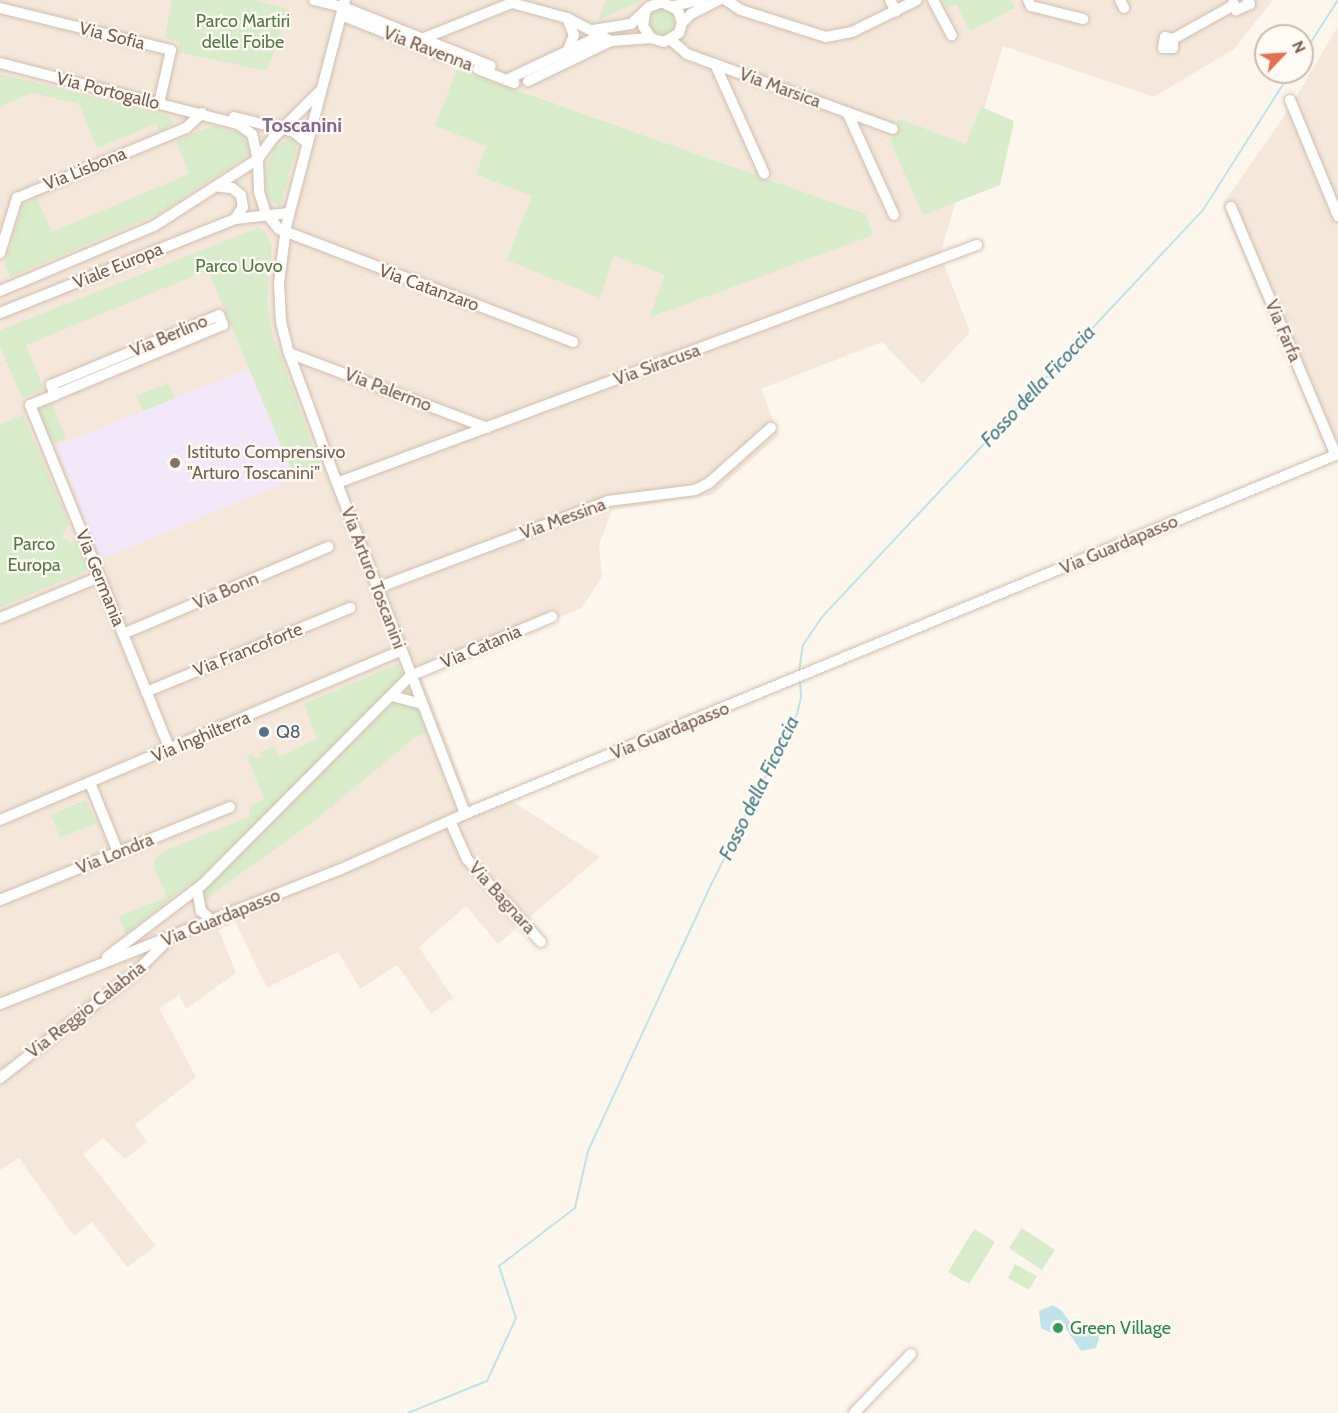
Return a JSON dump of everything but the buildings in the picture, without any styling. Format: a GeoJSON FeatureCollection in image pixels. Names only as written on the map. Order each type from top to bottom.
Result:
{"type":"FeatureCollection","features":[{"type":"Feature","properties":{"kind":"street"},"geometry":{"type":"LineString","coordinates":[[315,0],[343,7],[491,66]]}},
{"type":"Feature","properties":{"kind":"street"},"geometry":{"type":"LineString","coordinates":[[528,81],[567,51],[597,33],[615,29],[645,13],[655,4],[674,6],[701,0]]}},
{"type":"Feature","properties":{"kind":"street"},"geometry":{"type":"LineString","coordinates":[[541,69],[611,41],[651,38],[670,40],[682,23],[719,0]]}},
{"type":"Feature","properties":{"kind":"street"},"geometry":{"type":"LineString","coordinates":[[726,0],[741,10],[826,38],[852,32],[917,0]]}},
{"type":"Feature","properties":{"kind":"street"},"geometry":{"type":"LineString","coordinates":[[890,0],[896,11]]}},
{"type":"Feature","properties":{"kind":"street"},"geometry":{"type":"LineString","coordinates":[[925,0],[933,0],[952,36]]}},
{"type":"Feature","properties":{"kind":"street"},"geometry":{"type":"LineString","coordinates":[[1028,0],[1031,6],[1083,19]]}},
{"type":"Feature","properties":{"kind":"street"},"geometry":{"type":"LineString","coordinates":[[1173,39],[1232,2],[1236,10],[1250,4],[1248,0]]}},
{"type":"Feature","properties":{"kind":"street"},"geometry":{"type":"LineString","coordinates":[[422,39],[512,3],[567,18],[611,41]]}},
{"type":"Feature","properties":{"kind":"street"},"geometry":{"type":"LineString","coordinates":[[674,6],[682,23]]}},
{"type":"Feature","properties":{"kind":"street","name":"Via Ravenna"},"geometry":{"type":"LineString","coordinates":[[343,7],[510,81],[541,69]]}},
{"type":"Feature","properties":{"kind":"street","name":"Via Arturo Toscanini"},"geometry":{"type":"LineString","coordinates":[[343,7],[289,213],[279,299],[288,352],[410,676],[465,814]]}},
{"type":"Feature","properties":{"kind":"street","name":"Via Sofia"},"geometry":{"type":"LineString","coordinates":[[0,8],[171,50],[159,104]]}},
{"type":"Feature","properties":{"kind":"street"},"geometry":{"type":"LineString","coordinates":[[645,13],[643,26],[651,38]]}},
{"type":"Feature","properties":{"kind":"street"},"geometry":{"type":"LineString","coordinates":[[567,18],[574,39],[567,51]]}},
{"type":"Feature","properties":{"kind":"street","name":"Via Marsica"},"geometry":{"type":"LineString","coordinates":[[670,40],[684,53],[893,129]]}},
{"type":"Feature","properties":{"kind":"street","name":"Via Portogallo"},"geometry":{"type":"LineString","coordinates":[[0,63],[217,117],[249,131],[258,159]]}},
{"type":"Feature","properties":{"kind":"street"},"geometry":{"type":"LineString","coordinates":[[715,64],[764,174]]}},
{"type":"Feature","properties":{"kind":"street"},"geometry":{"type":"LineString","coordinates":[[285,234],[266,213],[258,188],[258,159],[282,129],[321,90]]}},
{"type":"Feature","properties":{"kind":"street"},"geometry":{"type":"LineString","coordinates":[[1290,100],[1338,216]]}},
{"type":"Feature","properties":{"kind":"street","name":"Via Lisbona"},"geometry":{"type":"LineString","coordinates":[[0,253],[17,198],[186,128],[202,112]]}},
{"type":"Feature","properties":{"kind":"street"},"geometry":{"type":"LineString","coordinates":[[847,112],[894,215]]}},
{"type":"Feature","properties":{"kind":"street","name":"Via Portogallo"},"geometry":{"type":"LineString","coordinates":[[217,117],[225,114],[282,129]]}},
{"type":"Feature","properties":{"kind":"street"},"geometry":{"type":"LineString","coordinates":[[282,129],[296,133],[308,143]]}},
{"type":"Feature","properties":{"kind":"street","name":"Viale Europa"},"geometry":{"type":"LineString","coordinates":[[0,291],[144,232],[219,188],[258,159]]}},
{"type":"Feature","properties":{"kind":"street"},"geometry":{"type":"LineString","coordinates":[[219,188],[234,188],[241,195],[243,207],[235,219]]}},
{"type":"Feature","properties":{"kind":"street","name":"Via Farfa"},"geometry":{"type":"LineString","coordinates":[[1231,207],[1337,455]]}},
{"type":"Feature","properties":{"kind":"street"},"geometry":{"type":"LineString","coordinates":[[266,213],[289,213]]}},
{"type":"Feature","properties":{"kind":"street","name":"Viale Europa"},"geometry":{"type":"LineString","coordinates":[[0,314],[235,219],[266,213]]}},
{"type":"Feature","properties":{"kind":"street","name":"Via Catanzaro"},"geometry":{"type":"LineString","coordinates":[[285,234],[573,342]]}},
{"type":"Feature","properties":{"kind":"street","name":"Via Siracusa"},"geometry":{"type":"LineString","coordinates":[[337,483],[977,245]]}},
{"type":"Feature","properties":{"kind":"street","name":"Via Berlino"},"geometry":{"type":"LineString","coordinates":[[30,405],[55,395],[223,325],[219,315],[51,385],[55,395]]}},
{"type":"Feature","properties":{"kind":"street","name":"Via Palermo"},"geometry":{"type":"LineString","coordinates":[[288,352],[488,428]]}},
{"type":"Feature","properties":{"kind":"street","name":"Via Germania"},"geometry":{"type":"LineString","coordinates":[[30,405],[170,750]]}},
{"type":"Feature","properties":{"kind":"street","name":"Via Messina"},"geometry":{"type":"LineString","coordinates":[[377,588],[608,501],[695,490],[709,483],[771,428]]}},
{"type":"Feature","properties":{"kind":"street","name":"Via Guardapasso"},"geometry":{"type":"LineString","coordinates":[[0,1004],[213,921],[465,814],[1337,455]]}},
{"type":"Feature","properties":{"kind":"street","name":"Via Bonn"},"geometry":{"type":"LineString","coordinates":[[123,634],[328,547]]}},
{"type":"Feature","properties":{"kind":"street"},"geometry":{"type":"LineString","coordinates":[[0,618],[99,577]]}},
{"type":"Feature","properties":{"kind":"street","name":"Via Francoforte"},"geometry":{"type":"LineString","coordinates":[[146,692],[351,609]]}},
{"type":"Feature","properties":{"kind":"street","name":"Via Catania"},"geometry":{"type":"LineString","coordinates":[[410,676],[552,617]]}},
{"type":"Feature","properties":{"kind":"street","name":"Via Inghilterra"},"geometry":{"type":"LineString","coordinates":[[1,817],[170,750],[401,651]]}},
{"type":"Feature","properties":{"kind":"street"},"geometry":{"type":"LineString","coordinates":[[94,966],[154,924],[197,889],[410,676]]}},
{"type":"Feature","properties":{"kind":"street"},"geometry":{"type":"LineString","coordinates":[[392,696],[421,704]]}},
{"type":"Feature","properties":{"kind":"street"},"geometry":{"type":"LineString","coordinates":[[90,783],[118,852]]}},
{"type":"Feature","properties":{"kind":"street","name":"Via Londra"},"geometry":{"type":"LineString","coordinates":[[0,900],[230,807]]}},
{"type":"Feature","properties":{"kind":"street","name":"Via Bagnara"},"geometry":{"type":"LineString","coordinates":[[450,821],[470,863],[541,942]]}},
{"type":"Feature","properties":{"kind":"street"},"geometry":{"type":"LineString","coordinates":[[197,889],[201,911],[213,921]]}},
{"type":"Feature","properties":{"kind":"street"},"geometry":{"type":"LineString","coordinates":[[154,924],[171,938]]}},
{"type":"Feature","properties":{"kind":"street","name":"Via Reggio Calabria"},"geometry":{"type":"LineString","coordinates":[[0,1078],[135,973],[171,938]]}},
{"type":"Feature","properties":{"kind":"street"},"geometry":{"type":"LineString","coordinates":[[854,1413],[911,1354]]}},
{"type":"Feature","properties":{"kind":"shaded area"},"geometry":{"type":"Polygon","coordinates":[[[0,0],[1273,0],[1234,49],[1154,97],[1003,46],[940,254],[970,332],[922,384],[882,342],[761,389],[779,435],[712,495],[612,510],[599,545],[602,576],[582,608],[421,675],[471,804],[499,793],[600,857],[498,944],[466,906],[419,947],[453,998],[431,1014],[397,965],[360,989],[338,952],[267,988],[235,922],[219,930],[236,973],[186,1009],[179,995],[159,1008],[196,1077],[135,1125],[147,1142],[125,1159],[103,1138],[83,1154],[156,1246],[127,1267],[92,1222],[74,1236],[19,1158],[0,1170],[0,0]],[[458,69],[487,146],[476,175],[532,196],[600,297],[614,256],[666,275],[649,318],[873,234],[866,214],[458,69]]]}},
{"type":"Feature","properties":{"kind":"shaded area"},"geometry":{"type":"Polygon","coordinates":[[[1338,26],[1338,450],[1328,454],[1222,205],[1287,112],[1304,84],[1314,84],[1314,66],[1338,26]]]}},
{"type":"Feature","properties":{"kind":"shaded area","name":"Istituto Comprensivo \"Arturo Toscanini\""},"geometry":{"type":"Polygon","coordinates":[[[249,368],[295,479],[101,559],[56,446],[249,368]]]}},
{"type":"Feature","properties":{"kind":"green space","name":"Parco Martiri delle Foibe"},"geometry":{"type":"Polygon","coordinates":[[[172,0],[254,0],[289,9],[267,71],[178,52],[180,42],[165,37],[172,0]]]}},
{"type":"Feature","properties":{"kind":"green space"},"geometry":{"type":"Polygon","coordinates":[[[606,0],[643,0],[598,20],[606,0]]]}},
{"type":"Feature","properties":{"kind":"green space"},"geometry":{"type":"Polygon","coordinates":[[[942,0],[1011,0],[1015,8],[970,31],[956,4],[947,8],[942,0]]]}},
{"type":"Feature","properties":{"kind":"green space"},"geometry":{"type":"Polygon","coordinates":[[[656,7],[672,9],[679,23],[673,35],[658,38],[647,26],[648,14],[656,7]]]}},
{"type":"Feature","properties":{"kind":"green space"},"geometry":{"type":"Polygon","coordinates":[[[457,69],[866,214],[873,235],[649,318],[665,275],[614,256],[600,298],[507,260],[532,196],[476,175],[486,146],[435,126],[457,69]]]}},
{"type":"Feature","properties":{"kind":"green space"},"geometry":{"type":"Polygon","coordinates":[[[0,74],[167,115],[174,123],[160,131],[156,124],[97,148],[79,104],[32,93],[0,106],[0,74]]]}},
{"type":"Feature","properties":{"kind":"green space"},"geometry":{"type":"Polygon","coordinates":[[[981,107],[1014,121],[1000,185],[923,215],[891,143],[899,119],[966,144],[981,107]]]}},
{"type":"Feature","properties":{"kind":"green space"},"geometry":{"type":"Polygon","coordinates":[[[213,126],[245,135],[250,154],[160,213],[10,277],[5,265],[23,204],[37,198],[52,232],[189,174],[176,140],[213,126]]]}},
{"type":"Feature","properties":{"kind":"green space"},"geometry":{"type":"Polygon","coordinates":[[[290,139],[298,141],[280,207],[268,197],[265,175],[273,148],[290,139]]]}},
{"type":"Feature","properties":{"kind":"green space","name":"Parco Uovo"},"geometry":{"type":"Polygon","coordinates":[[[258,228],[265,231],[272,245],[267,305],[272,333],[321,468],[295,479],[208,270],[26,345],[44,389],[22,398],[0,346],[0,330],[258,228]]]}},
{"type":"Feature","properties":{"kind":"green space"},"geometry":{"type":"Polygon","coordinates":[[[168,383],[175,398],[143,411],[136,396],[168,383]]]}},
{"type":"Feature","properties":{"kind":"green space"},"geometry":{"type":"Polygon","coordinates":[[[52,403],[66,438],[52,444],[38,409],[52,403]]]}},
{"type":"Feature","properties":{"kind":"green space","name":"Parco Europa"},"geometry":{"type":"Polygon","coordinates":[[[23,415],[69,524],[62,536],[69,542],[76,541],[88,570],[0,607],[0,424],[23,415]]]}},
{"type":"Feature","properties":{"kind":"green space"},"geometry":{"type":"Polygon","coordinates":[[[398,664],[428,732],[414,738],[313,822],[215,892],[205,902],[210,911],[216,912],[207,911],[202,895],[189,884],[126,934],[119,917],[164,898],[165,891],[154,869],[155,859],[164,851],[249,817],[250,806],[264,799],[247,756],[253,753],[256,759],[262,756],[260,752],[275,746],[279,757],[317,739],[304,704],[398,664]]]}},
{"type":"Feature","properties":{"kind":"green space"},"geometry":{"type":"Polygon","coordinates":[[[86,800],[96,823],[60,838],[51,815],[86,800]]]}},
{"type":"Feature","properties":{"kind":"green space"},"geometry":{"type":"Polygon","coordinates":[[[1022,1228],[1055,1250],[1042,1270],[1009,1248],[1022,1228]]]}},
{"type":"Feature","properties":{"kind":"green space"},"geometry":{"type":"Polygon","coordinates":[[[974,1229],[995,1242],[969,1284],[948,1272],[974,1229]]]}},
{"type":"Feature","properties":{"kind":"green space"},"geometry":{"type":"Polygon","coordinates":[[[1015,1264],[1037,1276],[1029,1290],[1008,1278],[1015,1264]]]}},
{"type":"Feature","properties":{"kind":"water","name":"Green Village"},"geometry":{"type":"Polygon","coordinates":[[[1053,1305],[1062,1311],[1074,1328],[1095,1330],[1099,1338],[1096,1348],[1081,1351],[1066,1329],[1052,1333],[1041,1328],[1039,1311],[1053,1305]]]}},
{"type":"Feature","properties":{"kind":"waterway","name":"Fosso della Ficoccia"},"geometry":{"type":"LineString","coordinates":[[1314,37],[1338,0]]}},
{"type":"Feature","properties":{"kind":"waterway","name":"Fosso della Ficoccia"},"geometry":{"type":"LineString","coordinates":[[799,672],[803,645],[821,618],[1203,210],[1283,84]]}},
{"type":"Feature","properties":{"kind":"waterway","name":"Fosso della Ficoccia"},"geometry":{"type":"LineString","coordinates":[[408,1413],[487,1381],[516,1318],[499,1266],[575,1208],[588,1151],[711,885],[797,714],[801,696],[800,680]]}},
{"type":"Feature","properties":{"kind":"place","name":"Istituto Comprensivo \"Arturo Toscanini\""},"geometry":{"type":"Point","coordinates":[175,463]}},
{"type":"Feature","properties":{"kind":"place","name":"Q8"},"geometry":{"type":"Point","coordinates":[264,732]}},
{"type":"Feature","properties":{"kind":"place","name":"Green Village"},"geometry":{"type":"Point","coordinates":[1058,1328]}},
{"type":"Feature","properties":{"kind":"district","name":"Toscanini"},"geometry":{"type":"Point","coordinates":[302,125]}}]}
